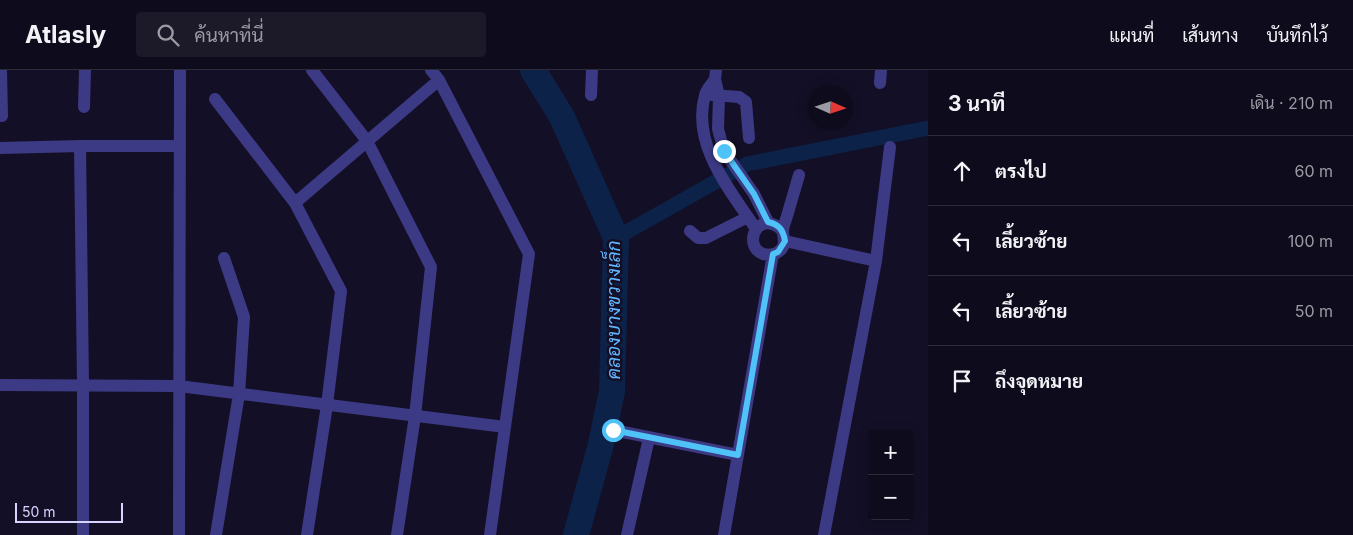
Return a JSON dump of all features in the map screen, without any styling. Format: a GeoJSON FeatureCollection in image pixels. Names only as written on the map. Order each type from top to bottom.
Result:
{"type":"FeatureCollection","features":[{"type":"Feature","properties":{"kind":"street"},"geometry":{"type":"LineString","coordinates":[[2,70],[2,116]]}},
{"type":"Feature","properties":{"kind":"street"},"geometry":{"type":"LineString","coordinates":[[84,108],[85,70]]}},
{"type":"Feature","properties":{"kind":"street"},"geometry":{"type":"LineString","coordinates":[[179,535],[180,70]]}},
{"type":"Feature","properties":{"kind":"street"},"geometry":{"type":"LineString","coordinates":[[312,70],[367,141],[431,267],[416,416],[397,535]]}},
{"type":"Feature","properties":{"kind":"street"},"geometry":{"type":"LineString","coordinates":[[591,96],[592,70]]}},
{"type":"Feature","properties":{"kind":"street"},"geometry":{"type":"LineString","coordinates":[[880,84],[881,70]]}},
{"type":"Feature","properties":{"kind":"street"},"geometry":{"type":"LineString","coordinates":[[715,74],[705,94],[702,124],[710,157],[756,229]]}},
{"type":"Feature","properties":{"kind":"street"},"geometry":{"type":"LineString","coordinates":[[715,74],[720,96],[718,128],[724,151],[754,194],[768,222]]}},
{"type":"Feature","properties":{"kind":"street"},"geometry":{"type":"LineString","coordinates":[[295,203],[367,141],[435,75],[529,254],[490,535]]}},
{"type":"Feature","properties":{"kind":"street"},"geometry":{"type":"LineString","coordinates":[[705,94],[739,97],[746,102],[749,138]]}},
{"type":"Feature","properties":{"kind":"street"},"geometry":{"type":"LineString","coordinates":[[215,99],[295,203],[341,291],[308,535]]}},
{"type":"Feature","properties":{"kind":"street"},"geometry":{"type":"LineString","coordinates":[[80,146],[83,535]]}},
{"type":"Feature","properties":{"kind":"street"},"geometry":{"type":"LineString","coordinates":[[0,148],[180,146]]}},
{"type":"Feature","properties":{"kind":"street"},"geometry":{"type":"LineString","coordinates":[[824,535],[876,261],[890,147]]}},
{"type":"Feature","properties":{"kind":"street"},"geometry":{"type":"LineString","coordinates":[[799,175],[784,236],[778,252],[765,254],[758,251],[754,244],[753,236],[761,224],[768,222],[777,224],[784,236],[876,261]]}},
{"type":"Feature","properties":{"kind":"street"},"geometry":{"type":"LineString","coordinates":[[690,231],[698,238],[706,238],[748,217]]}},
{"type":"Feature","properties":{"kind":"street"},"geometry":{"type":"LineString","coordinates":[[724,535],[773,254]]}},
{"type":"Feature","properties":{"kind":"street"},"geometry":{"type":"LineString","coordinates":[[216,535],[240,394],[244,317],[224,258]]}},
{"type":"Feature","properties":{"kind":"street"},"geometry":{"type":"LineString","coordinates":[[0,385],[179,386],[505,427]]}},
{"type":"Feature","properties":{"kind":"street"},"geometry":{"type":"LineString","coordinates":[[613,430],[738,455]]}},
{"type":"Feature","properties":{"kind":"street"},"geometry":{"type":"LineString","coordinates":[[627,535],[649,438]]}},
{"type":"Feature","properties":{"kind":"waterway","name":"คลองบางขวางเล็ก"},"geometry":{"type":"LineString","coordinates":[[533,70],[562,117],[616,238],[612,391],[601,444],[576,535]]}},
{"type":"Feature","properties":{"kind":"waterway"},"geometry":{"type":"LineString","coordinates":[[616,238],[747,164],[928,128]]}},
{"type":"Feature","properties":{"kind":"route"},"geometry":{"type":"LineString","coordinates":[[613,430],[738,455],[773,254],[778,252],[785,241],[783,231],[777,224],[768,222],[754,194],[724,151]]}}]}
